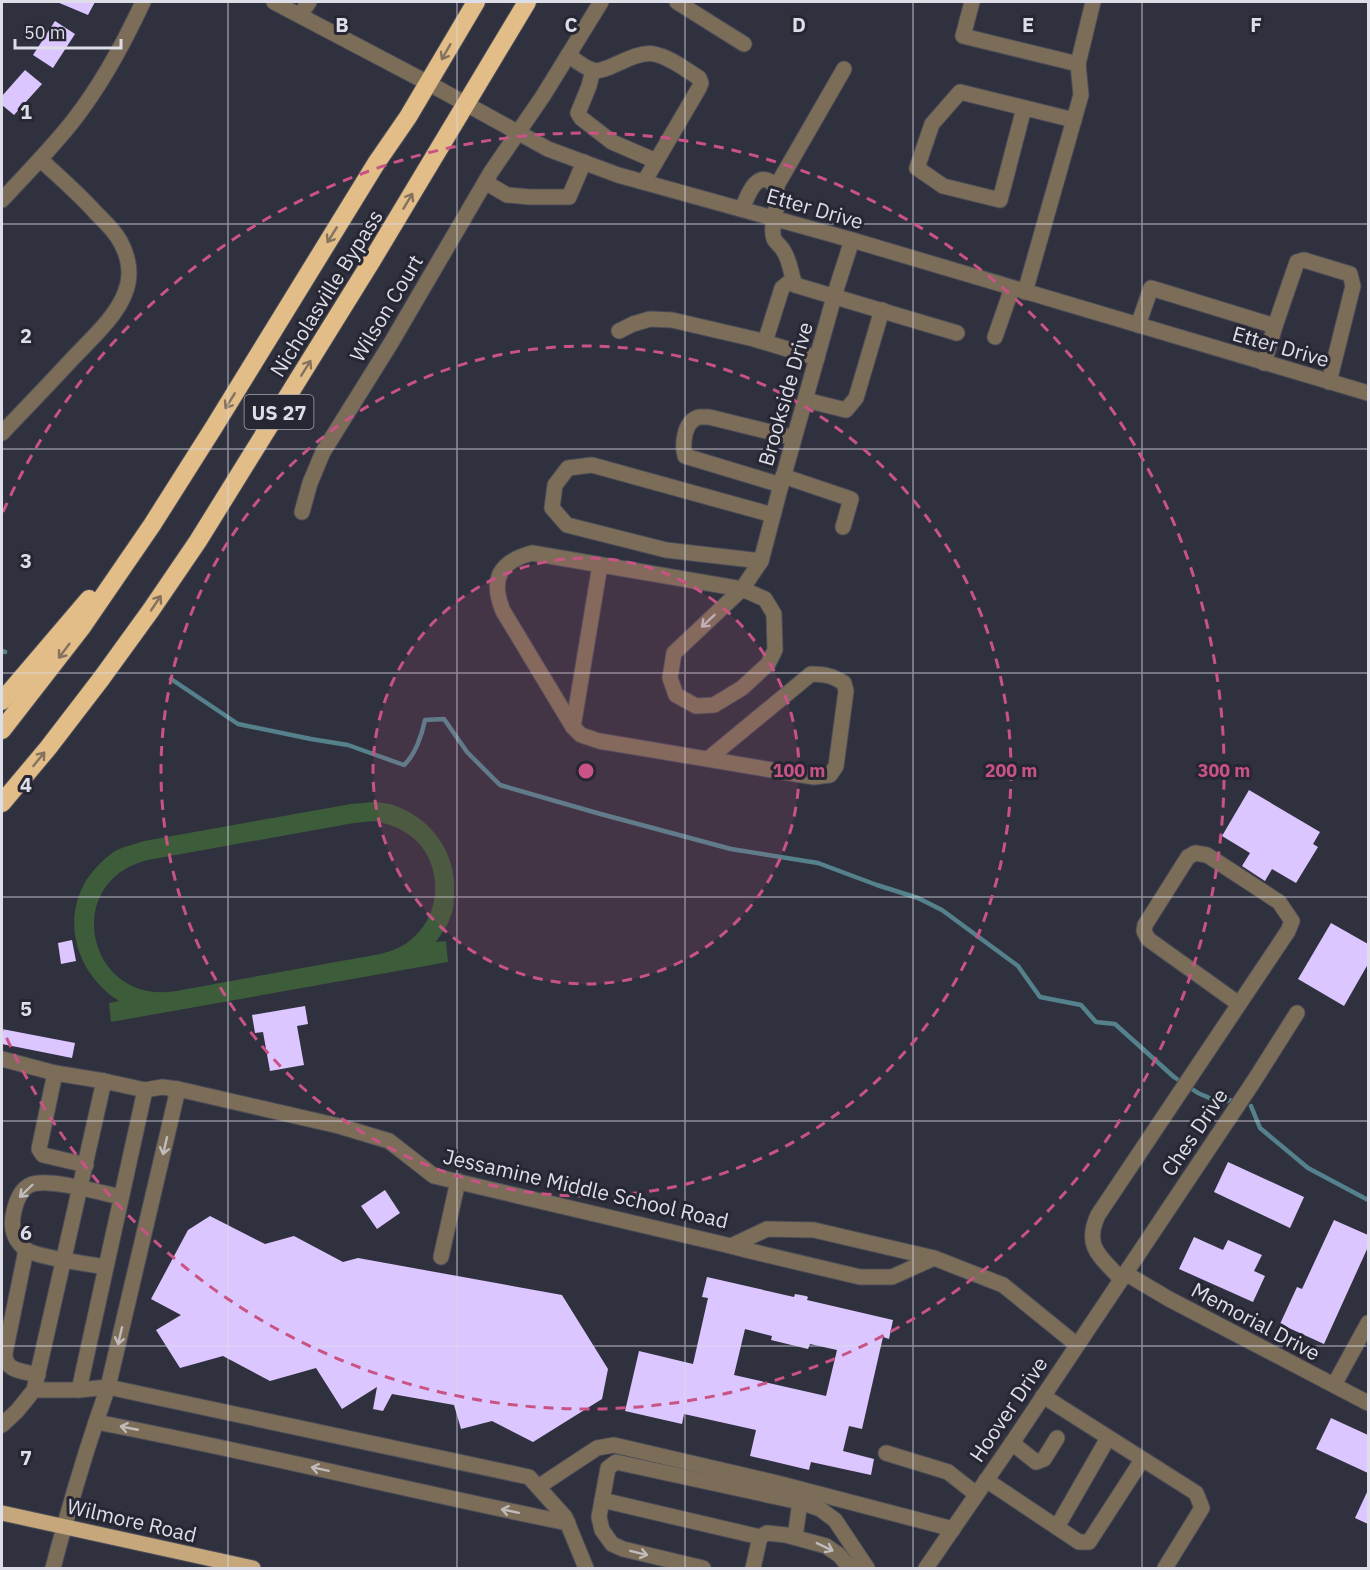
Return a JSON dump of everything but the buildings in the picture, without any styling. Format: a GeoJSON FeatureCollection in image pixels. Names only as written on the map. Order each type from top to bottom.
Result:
{"type":"FeatureCollection","features":[{"type":"Feature","properties":{"kind":"highway","name":"Nicholasville Bypass"},"geometry":{"type":"LineString","coordinates":[[2,730],[82,627],[164,506],[377,162],[408,117],[476,2]]}},
{"type":"Feature","properties":{"kind":"highway","name":"Nicholasville Bypass"},"geometry":{"type":"LineString","coordinates":[[2,803],[88,697],[180,567],[378,252],[527,2]]}},
{"type":"Feature","properties":{"kind":"highway"},"geometry":{"type":"LineString","coordinates":[[2,701],[115,568],[164,506]]}},
{"type":"Feature","properties":{"kind":"main road","name":"Wilmore Road"},"geometry":{"type":"LineString","coordinates":[[2,1513],[253,1569]]}},
{"type":"Feature","properties":{"kind":"street"},"geometry":{"type":"LineString","coordinates":[[2,200],[73,121],[104,77],[143,2]]}},
{"type":"Feature","properties":{"kind":"street","name":"Etter Drive"},"geometry":{"type":"LineString","coordinates":[[274,2],[428,82],[548,149],[618,175],[852,240],[1368,393]]}},
{"type":"Feature","properties":{"kind":"street"},"geometry":{"type":"LineString","coordinates":[[300,15],[309,2]]}},
{"type":"Feature","properties":{"kind":"street","name":"Wilson Court"},"geometry":{"type":"LineString","coordinates":[[302,512],[310,483],[323,452],[391,343],[485,182],[601,2]]}},
{"type":"Feature","properties":{"kind":"street"},"geometry":{"type":"LineString","coordinates":[[677,2],[744,44]]}},
{"type":"Feature","properties":{"kind":"street"},"geometry":{"type":"LineString","coordinates":[[972,2],[963,36],[1078,64]]}},
{"type":"Feature","properties":{"kind":"street"},"geometry":{"type":"LineString","coordinates":[[994,337],[1018,290],[1074,120],[1081,95],[1078,64],[1093,2]]}},
{"type":"Feature","properties":{"kind":"street"},"geometry":{"type":"LineString","coordinates":[[568,55],[593,70],[603,70],[639,55],[652,53],[662,56],[699,78],[701,83],[699,88],[644,182]]}},
{"type":"Feature","properties":{"kind":"street"},"geometry":{"type":"LineString","coordinates":[[776,187],[844,69]]}},
{"type":"Feature","properties":{"kind":"street"},"geometry":{"type":"LineString","coordinates":[[593,70],[579,113],[581,118],[612,142],[656,161]]}},
{"type":"Feature","properties":{"kind":"street"},"geometry":{"type":"LineString","coordinates":[[1024,108],[1000,200],[943,186],[917,168],[932,123],[960,92],[1074,120]]}},
{"type":"Feature","properties":{"kind":"street"},"geometry":{"type":"LineString","coordinates":[[2,434],[103,326],[120,304],[129,280],[126,255],[114,231],[40,159]]}},
{"type":"Feature","properties":{"kind":"street"},"geometry":{"type":"LineString","coordinates":[[485,182],[507,195],[569,197],[584,162]]}},
{"type":"Feature","properties":{"kind":"street"},"geometry":{"type":"LineString","coordinates":[[742,209],[755,183],[762,180],[776,187],[779,194],[773,218],[774,240],[784,251],[795,285],[957,333]]}},
{"type":"Feature","properties":{"kind":"street","name":"Brookside Drive"},"geometry":{"type":"LineString","coordinates":[[742,589],[765,598],[774,614],[775,650],[768,663],[742,688],[714,705],[696,706],[676,695],[670,678],[674,653],[742,589],[760,561],[852,240]]}},
{"type":"Feature","properties":{"kind":"street"},"geometry":{"type":"LineString","coordinates":[[1264,363],[1297,262],[1304,260],[1350,274],[1353,286],[1329,382]]}},
{"type":"Feature","properties":{"kind":"street"},"geometry":{"type":"LineString","coordinates":[[765,342],[782,288],[793,279]]}},
{"type":"Feature","properties":{"kind":"street"},"geometry":{"type":"LineString","coordinates":[[1138,326],[1151,288],[1275,326]]}},
{"type":"Feature","properties":{"kind":"street"},"geometry":{"type":"LineString","coordinates":[[805,400],[846,410],[856,398],[882,310]]}},
{"type":"Feature","properties":{"kind":"street"},"geometry":{"type":"LineString","coordinates":[[619,331],[650,319],[672,320],[765,342],[817,358]]}},
{"type":"Feature","properties":{"kind":"street"},"geometry":{"type":"LineString","coordinates":[[794,438],[709,417],[699,417],[691,422],[685,434],[683,448],[685,456],[851,499],[843,527]]}},
{"type":"Feature","properties":{"kind":"street"},"geometry":{"type":"LineString","coordinates":[[760,561],[666,550],[567,525],[552,508],[555,485],[568,468],[592,465],[773,515]]}},
{"type":"Feature","properties":{"kind":"street"},"geometry":{"type":"LineString","coordinates":[[708,759],[812,675],[834,676],[844,683],[846,692],[836,766],[830,774],[814,777],[599,741],[581,735],[573,727],[503,611],[496,595],[497,579],[505,567],[516,558],[532,553],[742,589]]}},
{"type":"Feature","properties":{"kind":"street"},"geometry":{"type":"LineString","coordinates":[[573,727],[600,565]]}},
{"type":"Feature","properties":{"kind":"street","name":"Memorial Drive"},"geometry":{"type":"LineString","coordinates":[[1239,1004],[1148,939],[1144,931],[1145,925],[1188,857],[1195,853],[1207,855],[1280,902],[1292,921],[1288,931],[1098,1215],[1094,1223],[1092,1238],[1095,1251],[1123,1276],[1368,1403]]}},
{"type":"Feature","properties":{"kind":"street","name":"Ches Drive"},"geometry":{"type":"LineString","coordinates":[[1123,1276],[1297,1013]]}},
{"type":"Feature","properties":{"kind":"street","name":"Jessamine Middle School Road"},"geometry":{"type":"LineString","coordinates":[[2,1059],[55,1073],[144,1090],[178,1089],[339,1126],[389,1141],[434,1176],[731,1246],[767,1229],[814,1230],[934,1257],[1003,1285],[1077,1345]]}},
{"type":"Feature","properties":{"kind":"street"},"geometry":{"type":"LineString","coordinates":[[55,1073],[39,1149],[43,1155],[86,1165]]}},
{"type":"Feature","properties":{"kind":"street"},"geometry":{"type":"LineString","coordinates":[[2,1425],[17,1412],[36,1382],[104,1081]]}},
{"type":"Feature","properties":{"kind":"street"},"geometry":{"type":"LineString","coordinates":[[53,1569],[64,1526],[108,1387],[178,1089]]}},
{"type":"Feature","properties":{"kind":"street"},"geometry":{"type":"LineString","coordinates":[[79,1390],[144,1090]]}},
{"type":"Feature","properties":{"kind":"street"},"geometry":{"type":"LineString","coordinates":[[441,1257],[458,1182]]}},
{"type":"Feature","properties":{"kind":"street"},"geometry":{"type":"LineString","coordinates":[[105,1268],[26,1250],[13,1234],[15,1206],[24,1190],[38,1183],[60,1184],[121,1197]]}},
{"type":"Feature","properties":{"kind":"street"},"geometry":{"type":"LineString","coordinates":[[731,1246],[860,1277],[892,1277],[934,1257]]}},
{"type":"Feature","properties":{"kind":"street"},"geometry":{"type":"LineString","coordinates":[[26,1250],[4,1361],[13,1369],[36,1382],[79,1390],[108,1387],[529,1477],[565,1517],[586,1569]]}},
{"type":"Feature","properties":{"kind":"street","name":"Hoover Drive"},"geometry":{"type":"LineString","coordinates":[[926,1569],[1123,1276]]}},
{"type":"Feature","properties":{"kind":"street"},"geometry":{"type":"LineString","coordinates":[[1335,1385],[1368,1323]]}},
{"type":"Feature","properties":{"kind":"street"},"geometry":{"type":"LineString","coordinates":[[1043,1396],[1196,1493],[1202,1508],[1165,1569]]}},
{"type":"Feature","properties":{"kind":"street"},"geometry":{"type":"LineString","coordinates":[[2,1407],[17,1412]]}},
{"type":"Feature","properties":{"kind":"street"},"geometry":{"type":"LineString","coordinates":[[96,1422],[568,1523]]}},
{"type":"Feature","properties":{"kind":"street"},"geometry":{"type":"LineString","coordinates":[[1012,1443],[1036,1462],[1044,1459],[1057,1438]]}},
{"type":"Feature","properties":{"kind":"street"},"geometry":{"type":"LineString","coordinates":[[1057,1527],[1108,1438]]}},
{"type":"Feature","properties":{"kind":"street"},"geometry":{"type":"LineString","coordinates":[[538,1486],[597,1448],[614,1445],[777,1483],[953,1529]]}},
{"type":"Feature","properties":{"kind":"street"},"geometry":{"type":"LineString","coordinates":[[886,1453],[948,1472],[976,1494]]}},
{"type":"Feature","properties":{"kind":"street"},"geometry":{"type":"LineString","coordinates":[[986,1480],[1079,1542],[1089,1542],[1142,1460]]}},
{"type":"Feature","properties":{"kind":"street"},"geometry":{"type":"LineString","coordinates":[[703,1569],[623,1549],[612,1544],[602,1530],[599,1517],[608,1468],[616,1462],[800,1502],[820,1509],[835,1520],[867,1569]]}},
{"type":"Feature","properties":{"kind":"street"},"geometry":{"type":"LineString","coordinates":[[602,1500],[760,1537],[767,1533],[795,1537],[826,1546],[839,1555],[850,1569]]}},
{"type":"Feature","properties":{"kind":"street"},"geometry":{"type":"LineString","coordinates":[[795,1537],[800,1502]]}},
{"type":"Feature","properties":{"kind":"street"},"geometry":{"type":"LineString","coordinates":[[753,1569],[760,1537]]}},
{"type":"Feature","properties":{"kind":"green space"},"geometry":{"type":"Polygon","coordinates":[[[375,802],[393,805],[418,818],[438,838],[451,862],[453,876],[452,912],[436,942],[446,941],[448,962],[111,1022],[109,1003],[119,1001],[93,977],[84,962],[74,930],[79,896],[87,879],[104,859],[117,850],[144,841],[351,804],[375,802]],[[374,821],[148,860],[120,872],[103,891],[95,915],[96,939],[105,962],[122,980],[146,991],[176,991],[380,954],[401,946],[423,927],[430,914],[434,900],[433,870],[420,844],[408,834],[396,827],[374,821]]]}},
{"type":"Feature","properties":{"kind":"waterway"},"geometry":{"type":"LineString","coordinates":[[171,679],[238,724],[348,745],[404,765],[418,744],[425,720],[444,719],[467,752],[500,785],[731,849],[818,863],[918,898],[942,910],[1018,966],[1040,997],[1081,1005],[1096,1022],[1115,1024],[1174,1077],[1198,1093],[1221,1103],[1230,1100]]}},
{"type":"Feature","properties":{"kind":"waterway"},"geometry":{"type":"LineString","coordinates":[[1251,1106],[1260,1128],[1308,1168],[1368,1200]]}}]}
